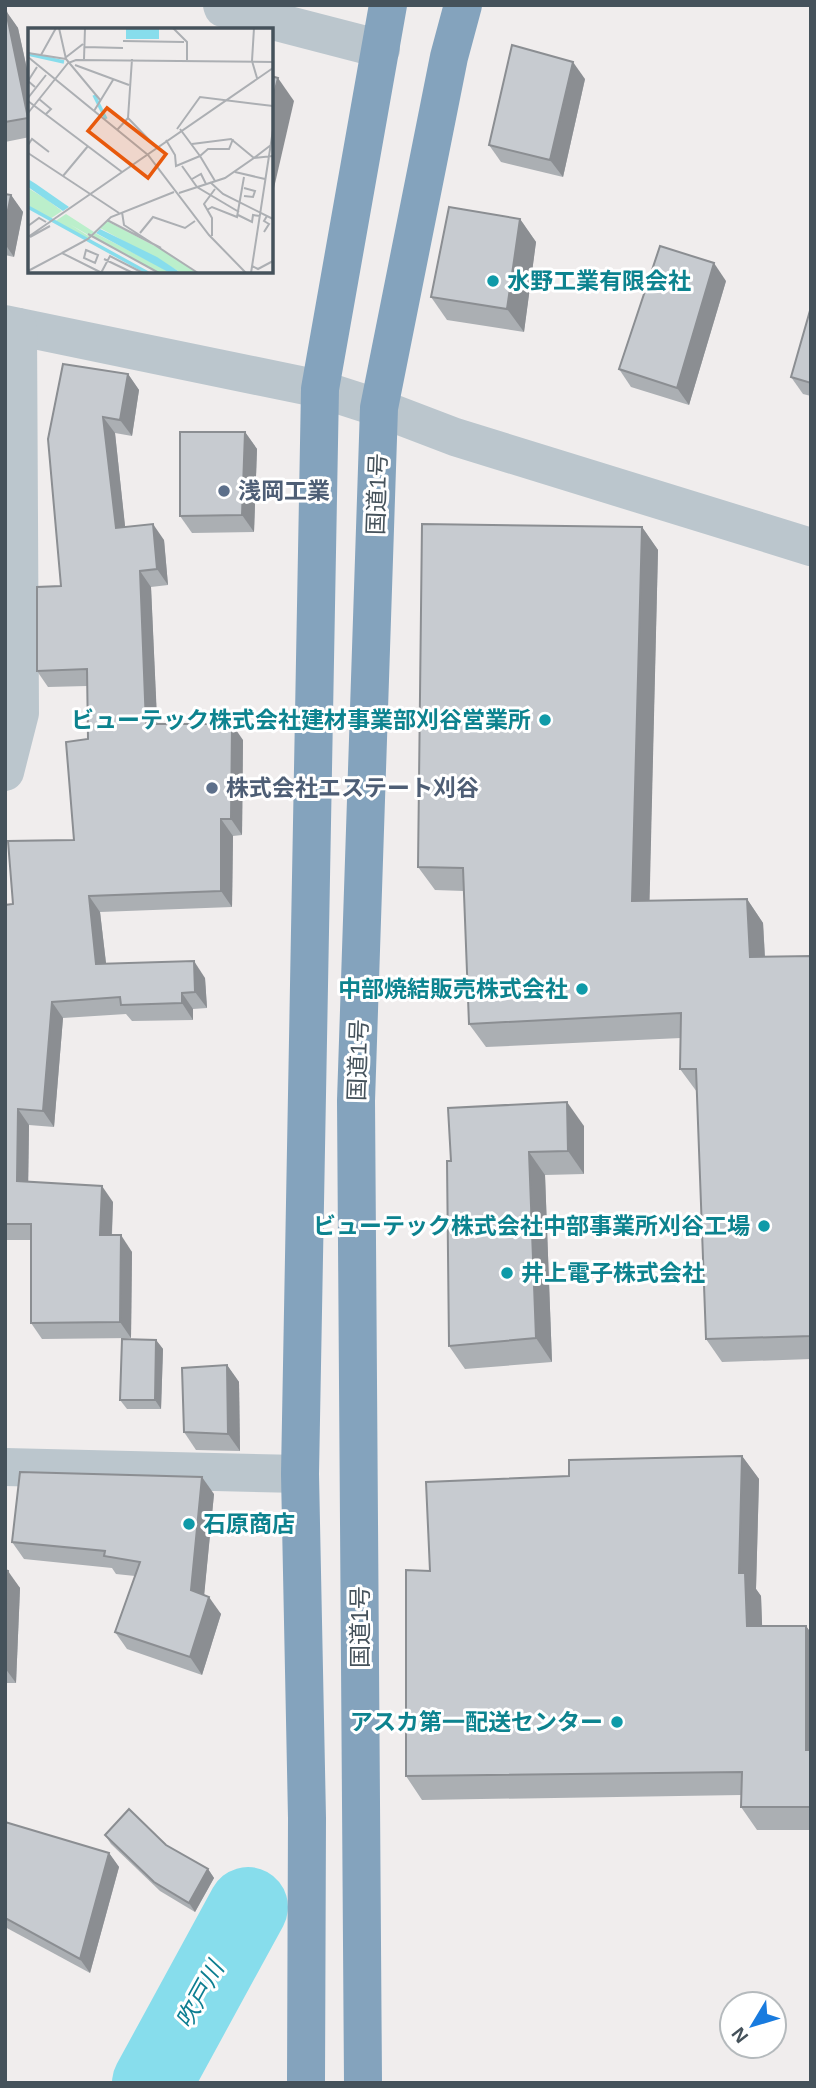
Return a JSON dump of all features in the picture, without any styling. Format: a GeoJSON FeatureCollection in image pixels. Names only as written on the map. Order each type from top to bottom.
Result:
{"type":"FeatureCollection","features":[{"type":"Feature","properties":{"kind":"highway"},"geometry":{"type":"LineString","coordinates":[[306,2083],[307,1818],[300,1474],[320,389],[388,5]]}},
{"type":"Feature","properties":{"kind":"highway","name":"国道1号"},"geometry":{"type":"LineString","coordinates":[[363,2083],[356,1101],[379,408],[449,57],[463,5]]}},
{"type":"Feature","properties":{"kind":"street"},"geometry":{"type":"LineString","coordinates":[[222,5],[223,8],[381,49]]}},
{"type":"Feature","properties":{"kind":"street"},"geometry":{"type":"LineString","coordinates":[[5,772],[20,713],[12,326],[320,389],[455,437],[811,547]]}},
{"type":"Feature","properties":{"kind":"street"},"geometry":{"type":"LineString","coordinates":[[5,1467],[300,1474]]}},
{"type":"Feature","properties":{"kind":"building"},"geometry":{"type":"Polygon","coordinates":[[[5,11],[28,118],[5,122],[5,11]]]}},
{"type":"Feature","properties":{"kind":"building"},"geometry":{"type":"Polygon","coordinates":[[[512,45],[573,62],[550,160],[489,145],[512,45]]]}},
{"type":"Feature","properties":{"kind":"building"},"geometry":{"type":"Polygon","coordinates":[[[273,77],[278,78],[273,98],[273,77]]]}},
{"type":"Feature","properties":{"kind":"building"},"geometry":{"type":"Polygon","coordinates":[[[5,194],[11,195],[5,225],[5,194]]]}},
{"type":"Feature","properties":{"kind":"building"},"geometry":{"type":"Polygon","coordinates":[[[449,207],[520,219],[507,309],[431,297],[449,207]]]}},
{"type":"Feature","properties":{"kind":"building"},"geometry":{"type":"Polygon","coordinates":[[[660,246],[714,263],[677,388],[619,369],[660,246]]]}},
{"type":"Feature","properties":{"kind":"building"},"geometry":{"type":"Polygon","coordinates":[[[811,307],[811,383],[791,377],[811,307]]]}},
{"type":"Feature","properties":{"kind":"building"},"geometry":{"type":"Polygon","coordinates":[[[63,364],[128,374],[120,420],[103,417],[116,528],[153,524],[157,569],[140,571],[146,724],[232,724],[231,819],[221,819],[221,891],[89,896],[96,964],[194,961],[195,992],[182,993],[182,1003],[121,1005],[120,997],[52,1002],[43,1111],[18,1109],[17,1181],[102,1186],[100,1235],[121,1235],[120,1322],[31,1323],[31,1224],[5,1224],[5,905],[13,904],[8,841],[74,840],[66,742],[88,739],[87,669],[37,671],[37,587],[61,586],[48,439],[63,364]]]}},
{"type":"Feature","properties":{"kind":"building","name":"浅岡工業"},"geometry":{"type":"Polygon","coordinates":[[[180,432],[245,432],[242,515],[180,516],[180,432]]]}},
{"type":"Feature","properties":{"kind":"building"},"geometry":{"type":"Polygon","coordinates":[[[422,524],[642,527],[632,901],[747,899],[750,957],[811,956],[811,1336],[706,1339],[696,1069],[680,1069],[681,1013],[469,1024],[463,868],[418,867],[422,524]]]}},
{"type":"Feature","properties":{"kind":"building"},"geometry":{"type":"Polygon","coordinates":[[[567,1102],[568,1151],[529,1152],[536,1338],[449,1346],[447,1161],[451,1161],[448,1108],[567,1102]]]}},
{"type":"Feature","properties":{"kind":"building"},"geometry":{"type":"Polygon","coordinates":[[[122,1339],[156,1340],[155,1400],[120,1400],[122,1339]]]}},
{"type":"Feature","properties":{"kind":"building"},"geometry":{"type":"Polygon","coordinates":[[[227,1365],[228,1434],[184,1432],[182,1368],[227,1365]]]}},
{"type":"Feature","properties":{"kind":"building"},"geometry":{"type":"Polygon","coordinates":[[[742,1456],[739,1573],[745,1573],[747,1626],[806,1626],[806,1750],[811,1750],[811,1807],[741,1807],[742,1772],[406,1776],[406,1570],[430,1571],[426,1482],[569,1476],[569,1460],[742,1456]]]}},
{"type":"Feature","properties":{"kind":"building"},"geometry":{"type":"Polygon","coordinates":[[[20,1472],[202,1477],[191,1590],[209,1597],[190,1657],[115,1632],[140,1562],[104,1556],[105,1551],[12,1542],[20,1472]]]}},
{"type":"Feature","properties":{"kind":"building"},"geometry":{"type":"Polygon","coordinates":[[[5,1570],[8,1571],[5,1633],[5,1570]]]}},
{"type":"Feature","properties":{"kind":"building"},"geometry":{"type":"Polygon","coordinates":[[[129,1809],[166,1845],[208,1869],[189,1903],[154,1882],[105,1835],[129,1809]]]}},
{"type":"Feature","properties":{"kind":"building"},"geometry":{"type":"Polygon","coordinates":[[[5,1822],[109,1853],[80,1959],[5,1918],[5,1822]]]}},
{"type":"Feature","properties":{"kind":"waterway","name":"吹戸川"},"geometry":{"type":"LineString","coordinates":[[152,2083],[248,1907]]}},
{"type":"Feature","properties":{"kind":"place","name":"水野工業有限会社"},"geometry":{"type":"Point","coordinates":[493,281]}},
{"type":"Feature","properties":{"kind":"place","name":"浅岡工業"},"geometry":{"type":"Point","coordinates":[224,491]}},
{"type":"Feature","properties":{"kind":"place","name":"ビューテック株式会社建材事業部刈谷営業所"},"geometry":{"type":"Point","coordinates":[545,720]}},
{"type":"Feature","properties":{"kind":"place","name":"株式会社エステート刈谷"},"geometry":{"type":"Point","coordinates":[212,788]}},
{"type":"Feature","properties":{"kind":"place","name":"中部焼結販売株式会社"},"geometry":{"type":"Point","coordinates":[582,989]}},
{"type":"Feature","properties":{"kind":"place","name":"ビューテック株式会社中部事業所刈谷工場"},"geometry":{"type":"Point","coordinates":[764,1226]}},
{"type":"Feature","properties":{"kind":"place","name":"井上電子株式会社"},"geometry":{"type":"Point","coordinates":[507,1273]}},
{"type":"Feature","properties":{"kind":"place","name":"石原商店"},"geometry":{"type":"Point","coordinates":[189,1524]}},
{"type":"Feature","properties":{"kind":"place","name":"アスカ第一配送センター"},"geometry":{"type":"Point","coordinates":[617,1722]}}]}
